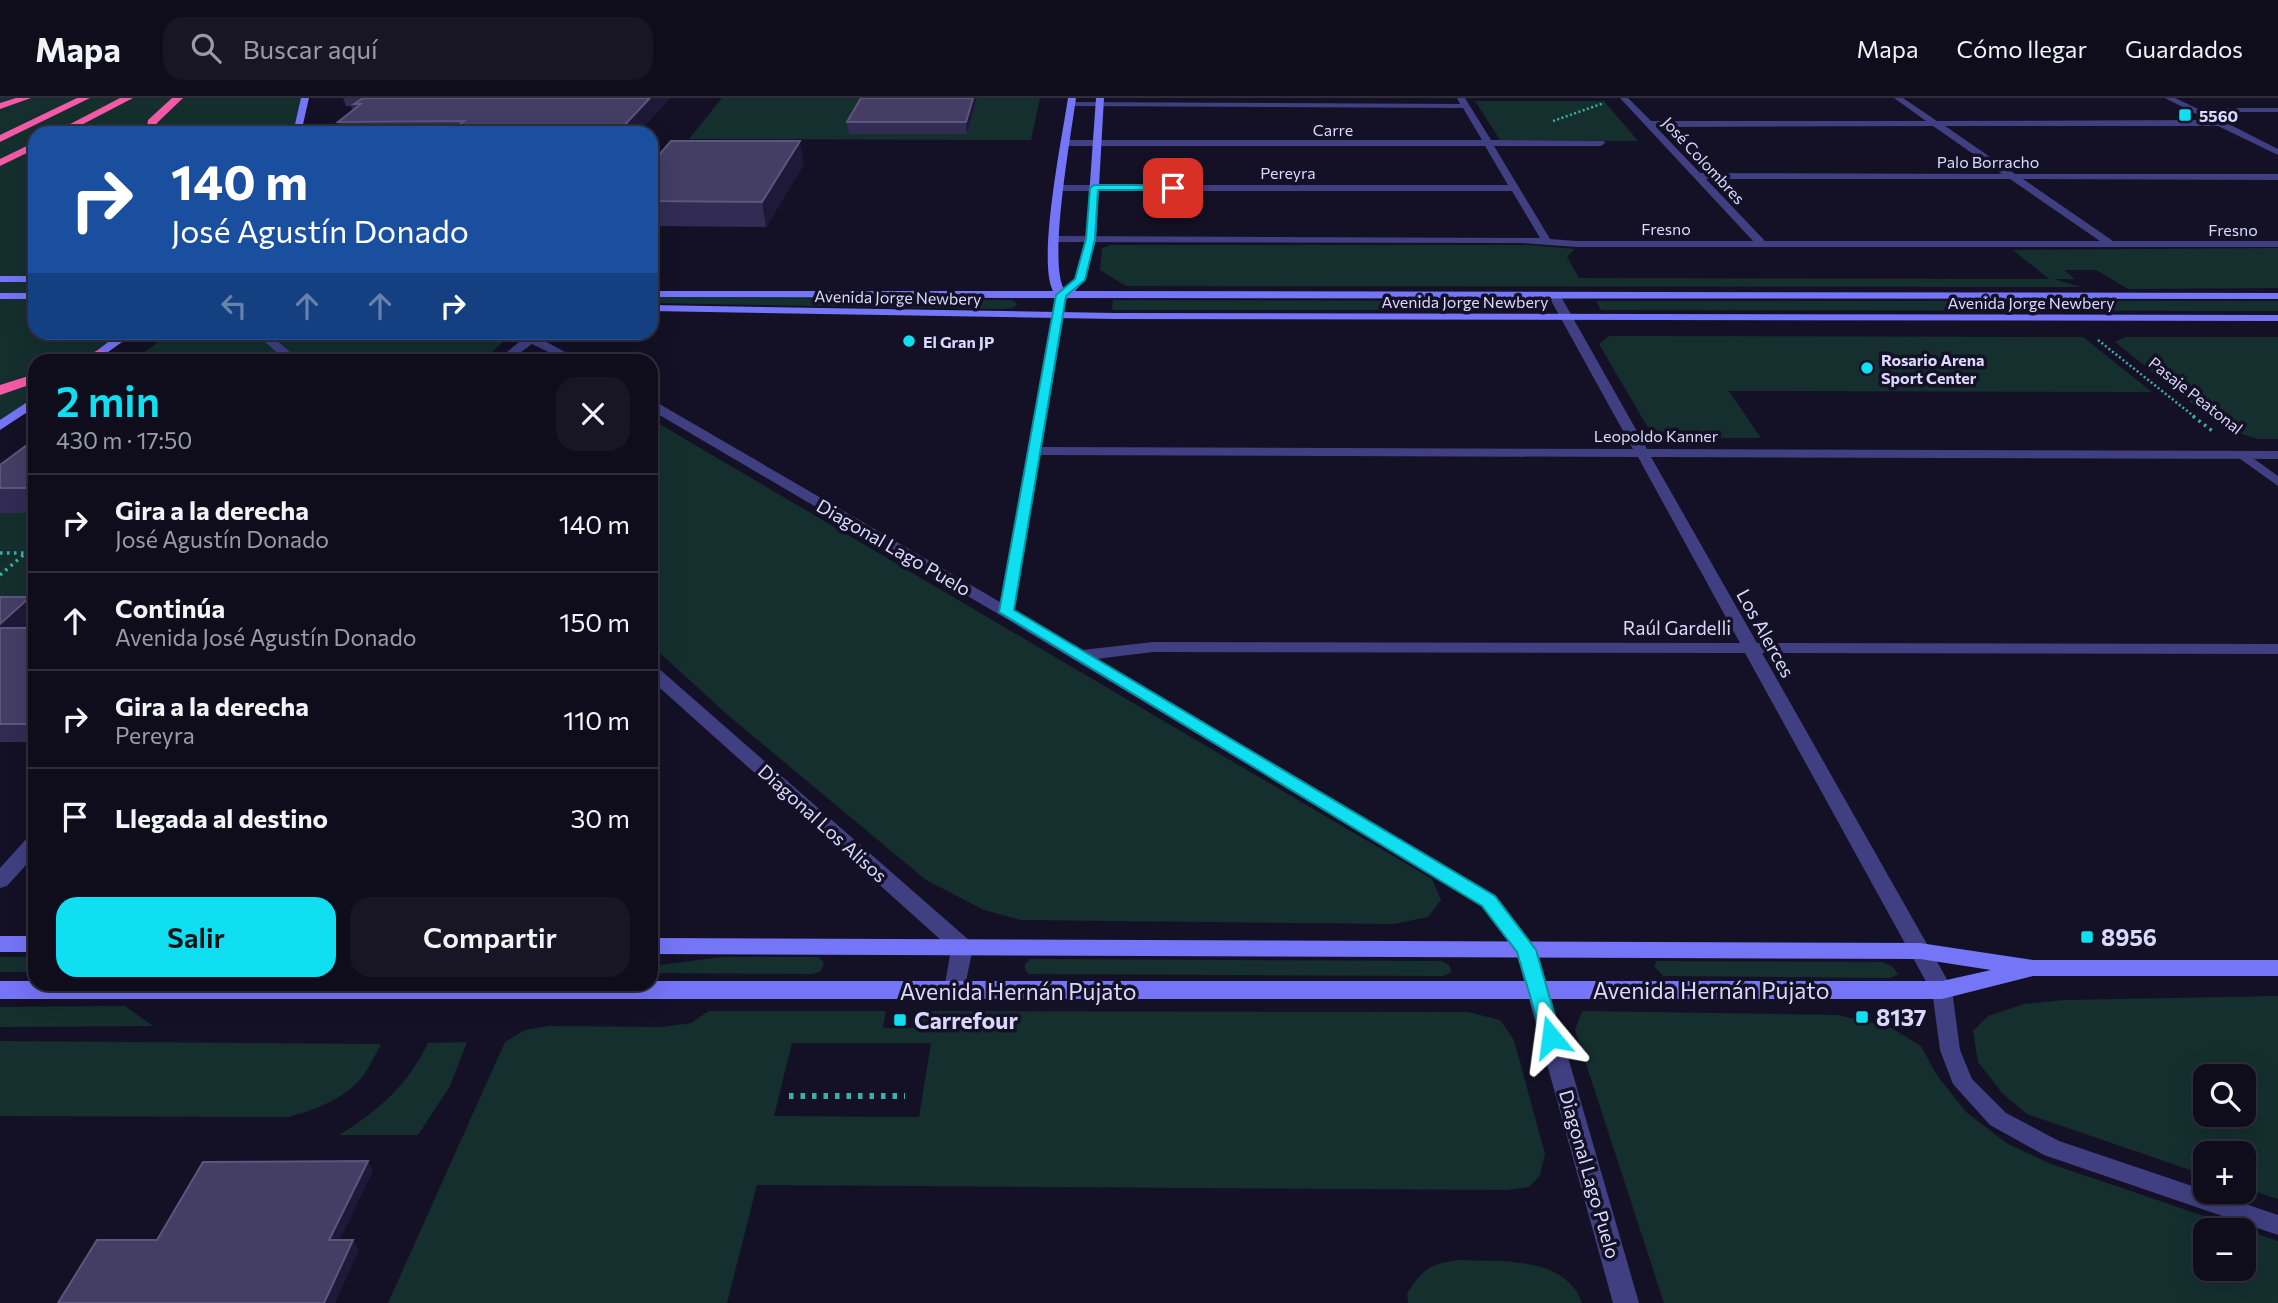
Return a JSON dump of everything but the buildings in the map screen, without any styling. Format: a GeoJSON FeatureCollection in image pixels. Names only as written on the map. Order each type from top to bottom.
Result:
{"type":"FeatureCollection","features":[{"type":"Feature","properties":{"kind":"highway"},"geometry":{"type":"LineString","coordinates":[[0,106],[26,98]]}},
{"type":"Feature","properties":{"kind":"highway"},"geometry":{"type":"LineString","coordinates":[[0,139],[85,98]]}},
{"type":"Feature","properties":{"kind":"highway"},"geometry":{"type":"LineString","coordinates":[[72,126],[128,98]]}},
{"type":"Feature","properties":{"kind":"highway"},"geometry":{"type":"LineString","coordinates":[[152,126],[152,122],[178,98]]}},
{"type":"Feature","properties":{"kind":"highway"},"geometry":{"type":"LineString","coordinates":[[0,163],[28,149]]}},
{"type":"Feature","properties":{"kind":"highway"},"geometry":{"type":"LineString","coordinates":[[0,390],[28,380]]}},
{"type":"Feature","properties":{"kind":"main road"},"geometry":{"type":"LineString","coordinates":[[299,126],[305,98]]}},
{"type":"Feature","properties":{"kind":"main road"},"geometry":{"type":"LineString","coordinates":[[1058,315],[1061,295],[1053,280],[1053,239],[1071,101]]}},
{"type":"Feature","properties":{"kind":"main road"},"geometry":{"type":"LineString","coordinates":[[1061,295],[1080,280],[1091,239],[1099,101]]}},
{"type":"Feature","properties":{"kind":"main road"},"geometry":{"type":"LineString","coordinates":[[0,279],[28,279]]}},
{"type":"Feature","properties":{"kind":"main road","name":"Avenida Jorge Newbery"},"geometry":{"type":"LineString","coordinates":[[658,294],[2278,296]]}},
{"type":"Feature","properties":{"kind":"main road"},"geometry":{"type":"LineString","coordinates":[[0,296],[28,296]]}},
{"type":"Feature","properties":{"kind":"main road","name":"Avenida Jorge Newbery"},"geometry":{"type":"LineString","coordinates":[[658,308],[1058,315],[2278,318]]}},
{"type":"Feature","properties":{"kind":"main road"},"geometry":{"type":"LineString","coordinates":[[98,354],[118,340]]}},
{"type":"Feature","properties":{"kind":"main road"},"geometry":{"type":"LineString","coordinates":[[0,426],[28,406]]}},
{"type":"Feature","properties":{"kind":"main road"},"geometry":{"type":"LineString","coordinates":[[0,944],[28,944]]}},
{"type":"Feature","properties":{"kind":"main road","name":"Avenida Hernán Pujato"},"geometry":{"type":"LineString","coordinates":[[658,946],[1920,951],[2033,968],[2278,968]]}},
{"type":"Feature","properties":{"kind":"main road","name":"Avenida Hernán Pujato"},"geometry":{"type":"LineString","coordinates":[[658,988],[1942,990],[2033,968]]}},
{"type":"Feature","properties":{"kind":"main road","name":"Avenida Hernán Pujato"},"geometry":{"type":"LineString","coordinates":[[0,990],[28,990]]}},
{"type":"Feature","properties":{"kind":"street","name":"José Colombres"},"geometry":{"type":"LineString","coordinates":[[1624,98],[1762,244]]}},
{"type":"Feature","properties":{"kind":"street"},"geometry":{"type":"LineString","coordinates":[[1898,98],[2111,244]]}},
{"type":"Feature","properties":{"kind":"street"},"geometry":{"type":"LineString","coordinates":[[2169,98],[2278,152]]}},
{"type":"Feature","properties":{"kind":"street"},"geometry":{"type":"LineString","coordinates":[[1071,101],[1463,102],[1547,242]]}},
{"type":"Feature","properties":{"kind":"street"},"geometry":{"type":"LineString","coordinates":[[2194,110],[2278,110]]}},
{"type":"Feature","properties":{"kind":"street"},"geometry":{"type":"LineString","coordinates":[[1649,124],[2221,124]]}},
{"type":"Feature","properties":{"kind":"street","name":"Carre"},"geometry":{"type":"LineString","coordinates":[[1066,143],[1601,143]]}},
{"type":"Feature","properties":{"kind":"street","name":"Palo Borracho"},"geometry":{"type":"LineString","coordinates":[[1697,176],[2278,177]]}},
{"type":"Feature","properties":{"kind":"street","name":"Pereyra"},"geometry":{"type":"LineString","coordinates":[[1060,188],[1517,188]]}},
{"type":"Feature","properties":{"kind":"street","name":"Fresno"},"geometry":{"type":"LineString","coordinates":[[1053,239],[1762,244],[2278,244]]}},
{"type":"Feature","properties":{"kind":"street","name":"Los Alerces"},"geometry":{"type":"LineString","coordinates":[[1554,295],[1942,990]]}},
{"type":"Feature","properties":{"kind":"street"},"geometry":{"type":"LineString","coordinates":[[1006,612],[1058,315]]}},
{"type":"Feature","properties":{"kind":"street"},"geometry":{"type":"LineString","coordinates":[[269,340],[286,354]]}},
{"type":"Feature","properties":{"kind":"street"},"geometry":{"type":"LineString","coordinates":[[511,354],[529,340]]}},
{"type":"Feature","properties":{"kind":"street"},"geometry":{"type":"LineString","coordinates":[[541,340],[564,354]]}},
{"type":"Feature","properties":{"kind":"street","name":"Diagonal Lago Puelo"},"geometry":{"type":"LineString","coordinates":[[658,409],[1006,612],[1489,901],[1526,950],[1626,1303]]}},
{"type":"Feature","properties":{"kind":"street","name":"Leopoldo Kanner"},"geometry":{"type":"LineString","coordinates":[[1034,451],[2278,455]]}},
{"type":"Feature","properties":{"kind":"street","name":"Raúl Gardelli"},"geometry":{"type":"LineString","coordinates":[[1076,656],[1153,647],[2278,649]]}},
{"type":"Feature","properties":{"kind":"street","name":"Diagonal Los Alisos"},"geometry":{"type":"LineString","coordinates":[[658,677],[962,947]]}},
{"type":"Feature","properties":{"kind":"street"},"geometry":{"type":"LineString","coordinates":[[0,881],[28,850]]}},
{"type":"Feature","properties":{"kind":"street"},"geometry":{"type":"LineString","coordinates":[[955,990],[962,947]]}},
{"type":"Feature","properties":{"kind":"lane","name":"Pasaje Peatonal"},"geometry":{"type":"LineString","coordinates":[[2243,455],[2278,482]]}},
{"type":"Feature","properties":{"kind":"lane"},"geometry":{"type":"LineString","coordinates":[[1942,990],[1950,1051],[1964,1084],[1998,1119],[2052,1148],[2278,1225]]}},
{"type":"Feature","properties":{"kind":"path","name":"Pasaje Peatonal"},"geometry":{"type":"LineString","coordinates":[[2092,335],[2243,455]]}},
{"type":"Feature","properties":{"kind":"path"},"geometry":{"type":"LineString","coordinates":[[0,575],[28,551]]}},
{"type":"Feature","properties":{"kind":"path"},"geometry":{"type":"LineString","coordinates":[[0,554],[25,553]]}},
{"type":"Feature","properties":{"kind":"path"},"geometry":{"type":"LineString","coordinates":[[789,1096],[905,1096]]}},
{"type":"Feature","properties":{"kind":"green space"},"geometry":{"type":"Polygon","coordinates":[[[0,98],[305,98],[299,126],[28,126],[28,340],[120,340],[99,354],[28,354],[28,406],[0,426],[0,98]]]}},
{"type":"Feature","properties":{"kind":"green space"},"geometry":{"type":"Polygon","coordinates":[[[722,98],[1040,98],[1031,140],[689,139],[722,98]]]}},
{"type":"Feature","properties":{"kind":"green space"},"geometry":{"type":"Polygon","coordinates":[[[1475,101],[1604,101],[1638,141],[1500,140],[1475,101]]]}},
{"type":"Feature","properties":{"kind":"green space"},"geometry":{"type":"Polygon","coordinates":[[[1111,245],[1530,245],[1575,249],[1567,257],[1579,278],[2049,279],[2013,250],[2278,248],[2278,288],[2128,289],[2096,270],[2064,270],[2075,279],[2054,279],[2081,287],[1126,286],[1100,270],[1102,248],[1111,245]]]}},
{"type":"Feature","properties":{"kind":"green space"},"geometry":{"type":"Polygon","coordinates":[[[658,297],[1011,300],[1018,304],[1013,308],[658,303],[658,297]]]}},
{"type":"Feature","properties":{"kind":"green space"},"geometry":{"type":"Polygon","coordinates":[[[1113,300],[1516,301],[1521,310],[1112,310],[1113,300]]]}},
{"type":"Feature","properties":{"kind":"green space"},"geometry":{"type":"Polygon","coordinates":[[[1596,301],[2278,301],[2278,311],[1601,310],[1596,301]]]}},
{"type":"Feature","properties":{"kind":"green space","name":"Rosario Arena Sport Center"},"geometry":{"type":"Polygon","coordinates":[[[1609,336],[2083,337],[2152,392],[1729,391],[1761,438],[1654,438],[1599,344],[1609,336]]]}},
{"type":"Feature","properties":{"kind":"green space"},"geometry":{"type":"Polygon","coordinates":[[[2126,337],[2278,337],[2278,439],[2258,439],[2222,428],[2115,342],[2126,337]]]}},
{"type":"Feature","properties":{"kind":"green space"},"geometry":{"type":"Polygon","coordinates":[[[161,340],[504,341],[490,354],[142,354],[161,340]]]}},
{"type":"Feature","properties":{"kind":"green space"},"geometry":{"type":"Polygon","coordinates":[[[658,423],[1432,879],[1441,900],[1428,917],[1394,924],[1021,920],[984,910],[926,880],[730,717],[658,651],[658,423]]]}},
{"type":"Feature","properties":{"kind":"green space"},"geometry":{"type":"Polygon","coordinates":[[[0,513],[28,513],[28,615],[0,614],[0,513]]]}},
{"type":"Feature","properties":{"kind":"green space"},"geometry":{"type":"Polygon","coordinates":[[[0,957],[28,957],[28,972],[0,972],[0,957]]]}},
{"type":"Feature","properties":{"kind":"green space"},"geometry":{"type":"Polygon","coordinates":[[[722,957],[818,957],[824,962],[821,971],[813,974],[658,973],[658,965],[722,957]]]}},
{"type":"Feature","properties":{"kind":"green space"},"geometry":{"type":"Polygon","coordinates":[[[1030,959],[1441,961],[1449,965],[1452,972],[1443,976],[1029,974],[1025,970],[1025,964],[1030,959]]]}},
{"type":"Feature","properties":{"kind":"green space"},"geometry":{"type":"Polygon","coordinates":[[[1657,961],[1882,962],[1892,966],[1898,974],[1890,978],[1663,976],[1654,966],[1657,961]]]}},
{"type":"Feature","properties":{"kind":"green space"},"geometry":{"type":"Polygon","coordinates":[[[2278,996],[2278,1199],[2256,1192],[2256,1141],[2193,1141],[2193,1171],[2027,1114],[2003,1094],[1978,1062],[1973,1031],[1988,1016],[2024,1004],[2064,1000],[2278,996]]]}},
{"type":"Feature","properties":{"kind":"green space"},"geometry":{"type":"Polygon","coordinates":[[[125,1006],[153,1026],[0,1027],[0,1007],[125,1006]]]}},
{"type":"Feature","properties":{"kind":"green space"},"geometry":{"type":"Polygon","coordinates":[[[709,1011],[886,1011],[883,1028],[914,1028],[917,1011],[1468,1012],[1500,1020],[1514,1040],[1545,1154],[1540,1175],[1529,1187],[1506,1190],[757,1185],[727,1303],[388,1303],[505,1042],[525,1030],[549,1026],[663,1027],[691,1023],[709,1011]],[[792,1043],[774,1116],[919,1117],[931,1043],[792,1043]]]}},
{"type":"Feature","properties":{"kind":"green space"},"geometry":{"type":"Polygon","coordinates":[[[1582,1011],[1837,1015],[1890,1027],[1921,1046],[1936,1074],[1966,1112],[2008,1144],[2051,1164],[2210,1218],[2193,1218],[2193,1281],[2256,1281],[2256,1234],[2278,1241],[2278,1303],[1664,1303],[1575,1030],[1582,1011]]]}},
{"type":"Feature","properties":{"kind":"green space"},"geometry":{"type":"Polygon","coordinates":[[[0,1041],[381,1044],[365,1073],[350,1089],[320,1107],[288,1117],[0,1116],[0,1041]]]}},
{"type":"Feature","properties":{"kind":"green space"},"geometry":{"type":"Polygon","coordinates":[[[467,1042],[450,1086],[418,1135],[339,1135],[391,1096],[411,1072],[428,1043],[467,1042]]]}},
{"type":"Feature","properties":{"kind":"green space"},"geometry":{"type":"Polygon","coordinates":[[[1459,1260],[1511,1262],[1546,1269],[1561,1276],[1574,1287],[1582,1303],[1408,1303],[1407,1294],[1423,1273],[1440,1263],[1459,1260]]]}},
{"type":"Feature","properties":{"kind":"place","name":"5560"},"geometry":{"type":"Point","coordinates":[2185,115]}},
{"type":"Feature","properties":{"kind":"place","name":"El Gran JP"},"geometry":{"type":"Point","coordinates":[909,341]}},
{"type":"Feature","properties":{"kind":"place","name":"Rosario Arena Sport Center"},"geometry":{"type":"Point","coordinates":[1867,368]}},
{"type":"Feature","properties":{"kind":"place","name":"8956"},"geometry":{"type":"Point","coordinates":[2087,937]}},
{"type":"Feature","properties":{"kind":"place","name":"8137"},"geometry":{"type":"Point","coordinates":[1862,1017]}},
{"type":"Feature","properties":{"kind":"place","name":"Carrefour"},"geometry":{"type":"Point","coordinates":[900,1020]}},
{"type":"Feature","properties":{"kind":"route"},"geometry":{"type":"LineString","coordinates":[[1173,188],[1094,188],[1091,239],[1080,280],[1061,295],[1006,612],[1489,901],[1526,950],[1551,1037]]}}]}
